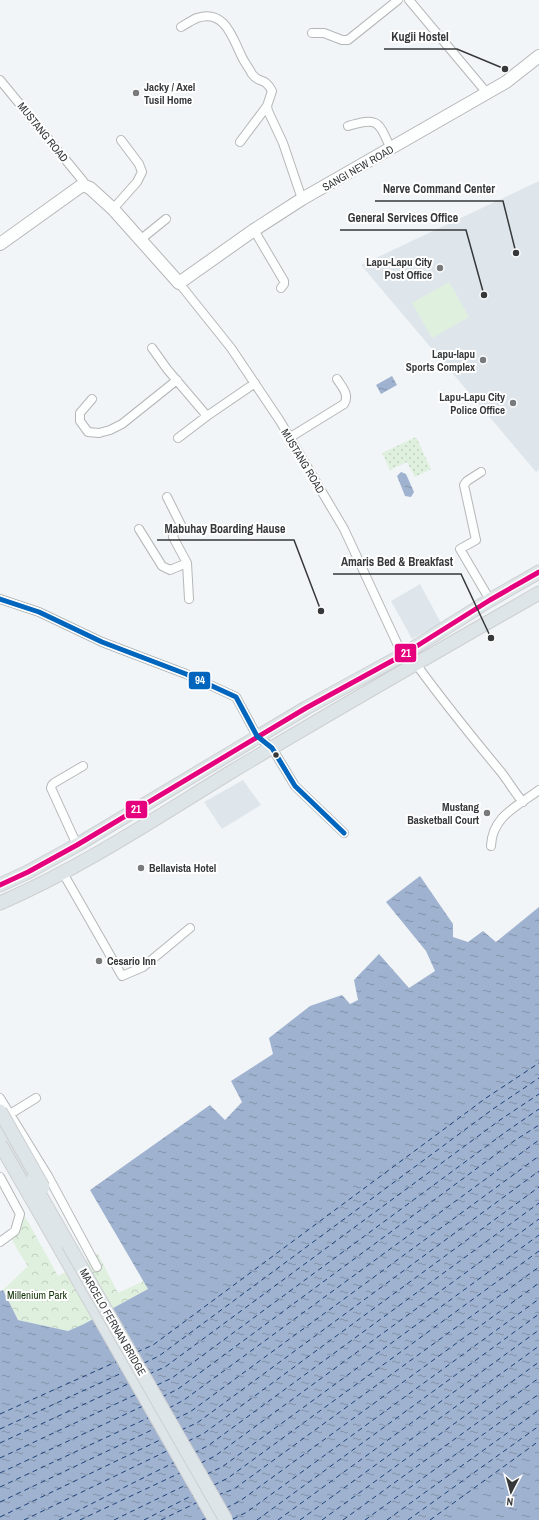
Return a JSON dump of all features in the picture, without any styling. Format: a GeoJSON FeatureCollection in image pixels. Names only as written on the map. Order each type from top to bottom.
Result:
{"type":"FeatureCollection","features":[{"type":"Feature","properties":{"kind":"main road"},"geometry":{"type":"LineString","coordinates":[[18,896],[5,883],[77,845],[257,736],[402,654],[539,572]]}},
{"type":"Feature","properties":{"kind":"main road"},"geometry":{"type":"LineString","coordinates":[[0,903],[18,896],[63,873],[272,748],[539,593]]}},
{"type":"Feature","properties":{"kind":"main road"},"geometry":{"type":"LineString","coordinates":[[5,1112],[54,1206],[65,1238]]}},
{"type":"Feature","properties":{"kind":"main road","name":"MARCELO FERNAN BRIDGE"},"geometry":{"type":"LineString","coordinates":[[0,1125],[226,1520]]}},
{"type":"Feature","properties":{"kind":"main road","name":"MARCELO FERNAN BRIDGE"},"geometry":{"type":"LineString","coordinates":[[0,1144],[215,1520]]}},
{"type":"Feature","properties":{"kind":"street"},"geometry":{"type":"LineString","coordinates":[[312,33],[324,33],[342,40],[348,40],[398,0]]}},
{"type":"Feature","properties":{"kind":"street"},"geometry":{"type":"LineString","coordinates":[[409,0],[487,93]]}},
{"type":"Feature","properties":{"kind":"street"},"geometry":{"type":"LineString","coordinates":[[182,27],[197,18],[206,16],[216,18],[223,22],[238,46],[241,56],[254,77],[263,80],[272,91],[267,106],[240,142]]}},
{"type":"Feature","properties":{"kind":"street","name":"SANGI NEW ROAD"},"geometry":{"type":"LineString","coordinates":[[179,283],[254,230],[302,199],[506,82],[539,56]]}},
{"type":"Feature","properties":{"kind":"street","name":"MUSTANG ROAD"},"geometry":{"type":"LineString","coordinates":[[0,80],[83,181],[85,186]]}},
{"type":"Feature","properties":{"kind":"street"},"geometry":{"type":"LineString","coordinates":[[267,106],[283,143],[302,199]]}},
{"type":"Feature","properties":{"kind":"street"},"geometry":{"type":"LineString","coordinates":[[348,126],[373,121],[379,126],[391,149]]}},
{"type":"Feature","properties":{"kind":"street"},"geometry":{"type":"LineString","coordinates":[[112,209],[137,182],[142,172],[139,164],[121,140]]}},
{"type":"Feature","properties":{"kind":"street"},"geometry":{"type":"LineString","coordinates":[[0,244],[80,186],[85,186],[90,188],[112,209],[179,283]]}},
{"type":"Feature","properties":{"kind":"street"},"geometry":{"type":"LineString","coordinates":[[140,240],[166,219]]}},
{"type":"Feature","properties":{"kind":"street"},"geometry":{"type":"LineString","coordinates":[[254,230],[283,280],[284,284],[281,288]]}},
{"type":"Feature","properties":{"kind":"street","name":"MUSTANG ROAD"},"geometry":{"type":"LineString","coordinates":[[179,283],[231,348],[255,383],[344,529],[402,654]]}},
{"type":"Feature","properties":{"kind":"street"},"geometry":{"type":"LineString","coordinates":[[152,348],[167,369],[207,416]]}},
{"type":"Feature","properties":{"kind":"street"},"geometry":{"type":"LineString","coordinates":[[289,438],[344,404],[347,394],[337,379]]}},
{"type":"Feature","properties":{"kind":"street"},"geometry":{"type":"LineString","coordinates":[[92,399],[80,413],[80,421],[88,432],[99,433],[110,430],[122,424],[177,380]]}},
{"type":"Feature","properties":{"kind":"street"},"geometry":{"type":"LineString","coordinates":[[178,438],[255,383]]}},
{"type":"Feature","properties":{"kind":"street"},"geometry":{"type":"LineString","coordinates":[[481,472],[464,485],[476,540],[460,549],[490,600]]}},
{"type":"Feature","properties":{"kind":"street"},"geometry":{"type":"LineString","coordinates":[[167,497],[181,525],[174,533],[173,537],[187,563],[189,599]]}},
{"type":"Feature","properties":{"kind":"street"},"geometry":{"type":"LineString","coordinates":[[139,529],[162,566],[166,569],[170,570],[187,563]]}},
{"type":"Feature","properties":{"kind":"street"},"geometry":{"type":"LineString","coordinates":[[0,599],[39,612],[102,642],[179,671],[232,694],[236,697],[257,736],[272,748],[295,786],[344,833]]}},
{"type":"Feature","properties":{"kind":"street"},"geometry":{"type":"LineString","coordinates":[[416,664],[523,802]]}},
{"type":"Feature","properties":{"kind":"street"},"geometry":{"type":"LineString","coordinates":[[77,845],[51,788],[54,783],[83,766]]}},
{"type":"Feature","properties":{"kind":"street"},"geometry":{"type":"LineString","coordinates":[[491,846],[491,837],[496,824],[510,810],[539,790]]}},
{"type":"Feature","properties":{"kind":"street"},"geometry":{"type":"LineString","coordinates":[[63,873],[122,976],[143,967],[190,928]]}},
{"type":"Feature","properties":{"kind":"street"},"geometry":{"type":"LineString","coordinates":[[0,1098],[5,1112],[47,1176],[97,1266]]}},
{"type":"Feature","properties":{"kind":"street"},"geometry":{"type":"LineString","coordinates":[[5,1112],[36,1098]]}},
{"type":"Feature","properties":{"kind":"street"},"geometry":{"type":"LineString","coordinates":[[0,1177],[15,1197],[20,1214],[15,1231],[0,1242]]}},
{"type":"Feature","properties":{"kind":"shaded area"},"geometry":{"type":"Polygon","coordinates":[[[539,181],[539,470],[536,472],[361,265],[539,181]]]}},
{"type":"Feature","properties":{"kind":"shaded area"},"geometry":{"type":"Polygon","coordinates":[[[420,584],[441,623],[412,639],[391,601],[420,584]]]}},
{"type":"Feature","properties":{"kind":"shaded area"},"geometry":{"type":"Polygon","coordinates":[[[243,780],[261,805],[222,829],[204,802],[243,780]]]}},
{"type":"Feature","properties":{"kind":"green space"},"geometry":{"type":"Polygon","coordinates":[[[449,282],[469,317],[432,338],[412,303],[449,282]]]}},
{"type":"Feature","properties":{"kind":"green space"},"geometry":{"type":"Polygon","coordinates":[[[416,437],[431,469],[415,477],[407,462],[390,470],[382,453],[416,437]]]}},
{"type":"Feature","properties":{"kind":"green space","name":"Millenium Park"},"geometry":{"type":"Polygon","coordinates":[[[22,1211],[58,1276],[98,1254],[118,1293],[144,1281],[149,1289],[68,1331],[18,1320],[3,1290],[28,1266],[18,1251],[11,1236],[11,1225],[14,1219],[22,1211]]]}},
{"type":"Feature","properties":{"kind":"water"},"geometry":{"type":"Polygon","coordinates":[[[392,376],[397,385],[381,394],[376,385],[392,376]]]}},
{"type":"Feature","properties":{"kind":"water"},"geometry":{"type":"Polygon","coordinates":[[[401,472],[406,474],[414,492],[411,497],[405,496],[397,476],[401,472]]]}},
{"type":"Feature","properties":{"kind":"water"},"geometry":{"type":"Polygon","coordinates":[[[420,876],[453,924],[453,937],[468,942],[483,931],[496,942],[539,907],[539,1520],[0,1520],[0,1291],[3,1290],[18,1320],[68,1331],[84,1324],[148,1289],[90,1190],[210,1105],[225,1120],[242,1102],[231,1081],[273,1054],[269,1038],[310,1006],[342,995],[350,1004],[358,1000],[354,980],[379,954],[409,988],[435,971],[426,951],[386,902],[420,876]]]}},
{"type":"Feature","properties":{"kind":"ferry route"},"geometry":{"type":"LineString","coordinates":[[137,1352],[153,1345],[486,1098],[539,1063]]}},
{"type":"Feature","properties":{"kind":"ferry route"},"geometry":{"type":"LineString","coordinates":[[144,1363],[159,1356],[493,1109],[539,1078]]}},
{"type":"Feature","properties":{"kind":"ferry route"},"geometry":{"type":"LineString","coordinates":[[149,1374],[165,1367],[500,1120],[539,1094]]}},
{"type":"Feature","properties":{"kind":"ferry route"},"geometry":{"type":"LineString","coordinates":[[157,1385],[172,1378],[539,1109]]}},
{"type":"Feature","properties":{"kind":"ferry route"},"geometry":{"type":"LineString","coordinates":[[162,1397],[178,1389],[514,1141],[539,1125]]}},
{"type":"Feature","properties":{"kind":"ferry route"},"geometry":{"type":"LineString","coordinates":[[169,1408],[184,1400],[539,1140]]}},
{"type":"Feature","properties":{"kind":"ferry route"},"geometry":{"type":"LineString","coordinates":[[175,1419],[190,1412],[539,1156]]}},
{"type":"Feature","properties":{"kind":"ferry route"},"geometry":{"type":"LineString","coordinates":[[181,1430],[197,1423],[539,1171]]}},
{"type":"Feature","properties":{"kind":"ferry route"},"geometry":{"type":"LineString","coordinates":[[188,1441],[203,1434],[539,1187]]}},
{"type":"Feature","properties":{"kind":"ferry route"},"geometry":{"type":"LineString","coordinates":[[194,1453],[209,1445],[539,1203]]}},
{"type":"Feature","properties":{"kind":"ferry route"},"geometry":{"type":"LineString","coordinates":[[201,1463],[215,1456],[539,1219]]}},
{"type":"Feature","properties":{"kind":"ferry route"},"geometry":{"type":"LineString","coordinates":[[207,1474],[222,1467],[539,1235]]}},
{"type":"Feature","properties":{"kind":"ferry route"},"geometry":{"type":"LineString","coordinates":[[214,1485],[228,1478],[539,1251]]}},
{"type":"Feature","properties":{"kind":"ferry route"},"geometry":{"type":"LineString","coordinates":[[218,1495],[234,1489],[539,1267]]}},
{"type":"Feature","properties":{"kind":"ferry route"},"geometry":{"type":"LineString","coordinates":[[226,1508],[240,1501],[539,1283]]}},
{"type":"Feature","properties":{"kind":"ferry route"},"geometry":{"type":"LineString","coordinates":[[233,1519],[247,1512],[539,1299]]}},
{"type":"Feature","properties":{"kind":"ferry route"},"geometry":{"type":"LineString","coordinates":[[257,1520],[539,1314]]}},
{"type":"Feature","properties":{"kind":"ferry route"},"geometry":{"type":"LineString","coordinates":[[278,1520],[539,1330]]}},
{"type":"Feature","properties":{"kind":"ferry route"},"geometry":{"type":"LineString","coordinates":[[300,1520],[539,1346]]}},
{"type":"Feature","properties":{"kind":"ferry route"},"geometry":{"type":"LineString","coordinates":[[0,1414],[118,1361]]}},
{"type":"Feature","properties":{"kind":"ferry route"},"geometry":{"type":"LineString","coordinates":[[322,1520],[539,1362]]}},
{"type":"Feature","properties":{"kind":"ferry route"},"geometry":{"type":"LineString","coordinates":[[0,1429],[124,1372]]}},
{"type":"Feature","properties":{"kind":"ferry route"},"geometry":{"type":"LineString","coordinates":[[343,1520],[539,1378]]}},
{"type":"Feature","properties":{"kind":"ferry route"},"geometry":{"type":"LineString","coordinates":[[0,1443],[130,1383]]}},
{"type":"Feature","properties":{"kind":"ferry route"},"geometry":{"type":"LineString","coordinates":[[365,1520],[539,1394]]}},
{"type":"Feature","properties":{"kind":"ferry route"},"geometry":{"type":"LineString","coordinates":[[0,1458],[135,1395]]}},
{"type":"Feature","properties":{"kind":"ferry route"},"geometry":{"type":"LineString","coordinates":[[0,1473],[143,1406]]}},
{"type":"Feature","properties":{"kind":"ferry route"},"geometry":{"type":"LineString","coordinates":[[387,1520],[539,1410]]}},
{"type":"Feature","properties":{"kind":"ferry route"},"geometry":{"type":"LineString","coordinates":[[0,1487],[150,1417]]}},
{"type":"Feature","properties":{"kind":"ferry route"},"geometry":{"type":"LineString","coordinates":[[408,1520],[539,1426]]}},
{"type":"Feature","properties":{"kind":"ferry route"},"geometry":{"type":"LineString","coordinates":[[0,1502],[156,1428]]}},
{"type":"Feature","properties":{"kind":"ferry route"},"geometry":{"type":"LineString","coordinates":[[0,1517],[162,1439]]}},
{"type":"Feature","properties":{"kind":"ferry route"},"geometry":{"type":"LineString","coordinates":[[430,1520],[539,1441]]}},
{"type":"Feature","properties":{"kind":"ferry route"},"geometry":{"type":"LineString","coordinates":[[24,1520],[169,1450]]}},
{"type":"Feature","properties":{"kind":"ferry route"},"geometry":{"type":"LineString","coordinates":[[59,1520],[175,1462]]}},
{"type":"Feature","properties":{"kind":"ferry route"},"geometry":{"type":"LineString","coordinates":[[80,1520],[182,1472]]}},
{"type":"Feature","properties":{"kind":"ferry route"},"geometry":{"type":"LineString","coordinates":[[114,1520],[188,1484]]}},
{"type":"Feature","properties":{"kind":"ferry route"},"geometry":{"type":"LineString","coordinates":[[144,1520],[193,1495]]}},
{"type":"Feature","properties":{"kind":"ferry route"},"geometry":{"type":"LineString","coordinates":[[161,1520],[198,1502]]}},
{"type":"Feature","properties":{"kind":"ferry route"},"geometry":{"type":"LineString","coordinates":[[202,1520],[207,1518]]}},
{"type":"Feature","properties":{"kind":"transit line","name":"21"},"geometry":{"type":"LineString","coordinates":[[0,885],[28,872],[77,845],[306,708],[401,656],[490,600],[539,572]]}},
{"type":"Feature","properties":{"kind":"transit line","name":"94"},"geometry":{"type":"LineString","coordinates":[[0,599],[39,612],[102,642],[186,674],[236,697],[257,736],[272,748],[295,786],[344,833]]}},
{"type":"Feature","properties":{"kind":"place","name":"Kugii Hostel"},"geometry":{"type":"Point","coordinates":[505,69]}},
{"type":"Feature","properties":{"kind":"place","name":"Jacky / Axel Tusil Home"},"geometry":{"type":"Point","coordinates":[136,93]}},
{"type":"Feature","properties":{"kind":"place","name":"Nerve Command Center"},"geometry":{"type":"Point","coordinates":[516,253]}},
{"type":"Feature","properties":{"kind":"place","name":"Lapu-Lapu City Post Office"},"geometry":{"type":"Point","coordinates":[440,268]}},
{"type":"Feature","properties":{"kind":"place","name":"General Services Office"},"geometry":{"type":"Point","coordinates":[484,295]}},
{"type":"Feature","properties":{"kind":"place","name":"Lapu-lapu Sports Complex"},"geometry":{"type":"Point","coordinates":[483,360]}},
{"type":"Feature","properties":{"kind":"place","name":"Lapu-Lapu City Police Office"},"geometry":{"type":"Point","coordinates":[513,403]}},
{"type":"Feature","properties":{"kind":"place","name":"Mabuhay Boarding Hause"},"geometry":{"type":"Point","coordinates":[321,611]}},
{"type":"Feature","properties":{"kind":"place","name":"Amaris Bed & Breakfast"},"geometry":{"type":"Point","coordinates":[491,638]}},
{"type":"Feature","properties":{"kind":"place","name":"Mustang Basketball Court"},"geometry":{"type":"Point","coordinates":[487,813]}},
{"type":"Feature","properties":{"kind":"place","name":"Bellavista Hotel"},"geometry":{"type":"Point","coordinates":[141,868]}},
{"type":"Feature","properties":{"kind":"place","name":"Cesario Inn"},"geometry":{"type":"Point","coordinates":[99,961]}}]}
